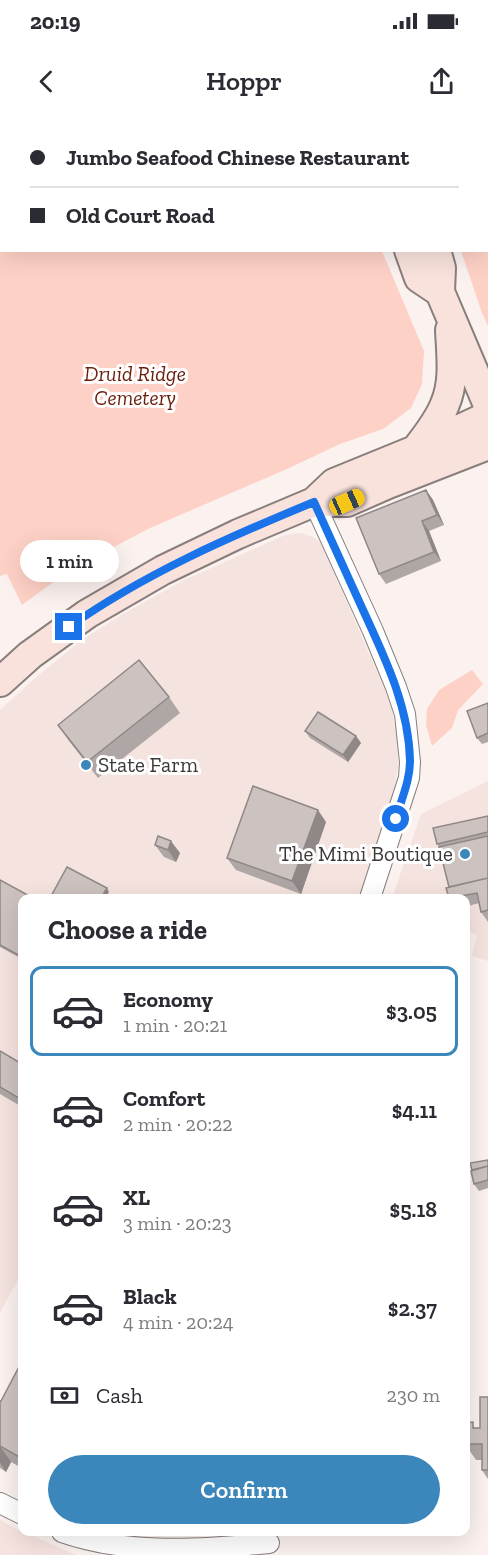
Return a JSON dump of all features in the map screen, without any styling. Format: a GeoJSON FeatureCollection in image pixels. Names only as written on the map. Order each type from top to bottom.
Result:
{"type":"FeatureCollection","features":[{"type":"Feature","properties":{"kind":"main road"},"geometry":{"type":"LineString","coordinates":[[410,252],[419,278],[445,302],[488,405]]}},
{"type":"Feature","properties":{"kind":"main road"},"geometry":{"type":"LineString","coordinates":[[415,450],[443,409],[452,376],[441,268],[437,252]]}},
{"type":"Feature","properties":{"kind":"main road"},"geometry":{"type":"LineString","coordinates":[[0,682],[50,640],[113,598],[163,570],[238,534],[314,502],[334,483],[415,450],[488,416]]}},
{"type":"Feature","properties":{"kind":"main road"},"geometry":{"type":"LineString","coordinates":[[314,502],[347,502],[488,445]]}},
{"type":"Feature","properties":{"kind":"street"},"geometry":{"type":"LineString","coordinates":[[314,502],[373,631],[405,714],[410,762],[409,778],[371,894]]}},
{"type":"Feature","properties":{"kind":"street"},"geometry":{"type":"LineString","coordinates":[[0,1503],[18,1512]]}},
{"type":"Feature","properties":{"kind":"street"},"geometry":{"type":"LineString","coordinates":[[74,1536],[100,1545],[154,1551],[269,1543]]}},
{"type":"Feature","properties":{"kind":"shaded area"},"geometry":{"type":"Polygon","coordinates":[[[300,533],[313,537],[321,543],[391,704],[397,738],[398,767],[393,794],[360,894],[18,894],[18,1279],[0,1313],[0,710],[79,642],[118,617],[184,580],[285,535],[300,533]]]}},
{"type":"Feature","properties":{"kind":"shaded area"},"geometry":{"type":"Polygon","coordinates":[[[488,781],[488,961],[472,956],[477,935],[470,932],[470,894],[393,894],[421,814],[488,781]]]}},
{"type":"Feature","properties":{"kind":"shaded area"},"geometry":{"type":"Polygon","coordinates":[[[0,1520],[18,1529],[18,1536],[33,1536],[76,1555],[0,1555],[0,1520]]]}},
{"type":"Feature","properties":{"kind":"green space","name":"Druid Ridge Cemetery"},"geometry":{"type":"Polygon","coordinates":[[[0,252],[382,252],[424,351],[422,384],[411,408],[383,429],[340,444],[150,528],[70,570],[22,605],[7,574],[0,576],[0,252]]]}},
{"type":"Feature","properties":{"kind":"green space"},"geometry":{"type":"Polygon","coordinates":[[[461,252],[488,252],[488,326],[461,252]]]}},
{"type":"Feature","properties":{"kind":"green space"},"geometry":{"type":"Polygon","coordinates":[[[472,670],[483,684],[458,710],[452,728],[432,746],[426,725],[427,709],[439,690],[472,670]]]}},
{"type":"Feature","properties":{"kind":"building"},"geometry":{"type":"Polygon","coordinates":[[[426,490],[437,515],[422,521],[434,552],[379,574],[356,518],[426,490]]]}},
{"type":"Feature","properties":{"kind":"building"},"geometry":{"type":"Polygon","coordinates":[[[139,660],[169,697],[87,762],[58,725],[139,660]]]}},
{"type":"Feature","properties":{"kind":"building"},"geometry":{"type":"Polygon","coordinates":[[[488,703],[488,733],[477,738],[467,711],[488,703]]]}},
{"type":"Feature","properties":{"kind":"building"},"geometry":{"type":"Polygon","coordinates":[[[318,712],[356,736],[343,755],[305,731],[318,712]]]}},
{"type":"Feature","properties":{"kind":"building"},"geometry":{"type":"Polygon","coordinates":[[[253,786],[318,810],[292,881],[227,858],[253,786]]]}},
{"type":"Feature","properties":{"kind":"building"},"geometry":{"type":"Polygon","coordinates":[[[488,816],[488,832],[437,844],[433,828],[488,816]]]}},
{"type":"Feature","properties":{"kind":"building"},"geometry":{"type":"Polygon","coordinates":[[[158,836],[171,841],[168,850],[155,845],[158,836]]]}},
{"type":"Feature","properties":{"kind":"building"},"geometry":{"type":"Polygon","coordinates":[[[488,836],[488,878],[449,887],[439,847],[488,836]]]}},
{"type":"Feature","properties":{"kind":"building"},"geometry":{"type":"Polygon","coordinates":[[[67,867],[107,888],[103,894],[52,894],[67,867]]]}},
{"type":"Feature","properties":{"kind":"building"},"geometry":{"type":"Polygon","coordinates":[[[488,878],[488,910],[481,912],[477,893],[448,894],[446,888],[488,878]]]}},
{"type":"Feature","properties":{"kind":"building"},"geometry":{"type":"Polygon","coordinates":[[[0,880],[26,894],[18,894],[18,955],[0,945],[0,880]]]}},
{"type":"Feature","properties":{"kind":"building"},"geometry":{"type":"Polygon","coordinates":[[[0,1051],[18,1062],[18,1098],[0,1087],[0,1051]]]}},
{"type":"Feature","properties":{"kind":"building"},"geometry":{"type":"Polygon","coordinates":[[[488,1160],[488,1166],[472,1170],[470,1163],[488,1160]]]}},
{"type":"Feature","properties":{"kind":"building"},"geometry":{"type":"Polygon","coordinates":[[[488,1166],[488,1180],[474,1184],[471,1171],[488,1166]]]}},
{"type":"Feature","properties":{"kind":"building"},"geometry":{"type":"Polygon","coordinates":[[[18,1369],[18,1456],[0,1446],[1,1401],[18,1369]]]}},
{"type":"Feature","properties":{"kind":"building"},"geometry":{"type":"Polygon","coordinates":[[[480,1397],[488,1397],[488,1470],[482,1470],[482,1444],[470,1444],[470,1422],[473,1422],[473,1428],[480,1428],[480,1397]]]}},
{"type":"Feature","properties":{"kind":"place","name":"State Farm"},"geometry":{"type":"Point","coordinates":[86,765]}},
{"type":"Feature","properties":{"kind":"place","name":"The Mimi Boutique"},"geometry":{"type":"Point","coordinates":[465,854]}},
{"type":"Feature","properties":{"kind":"route"},"geometry":{"type":"LineString","coordinates":[[69,627],[113,598],[163,570],[238,534],[314,502],[373,631],[405,714],[409,741],[409,778],[396,819]]}}]}
